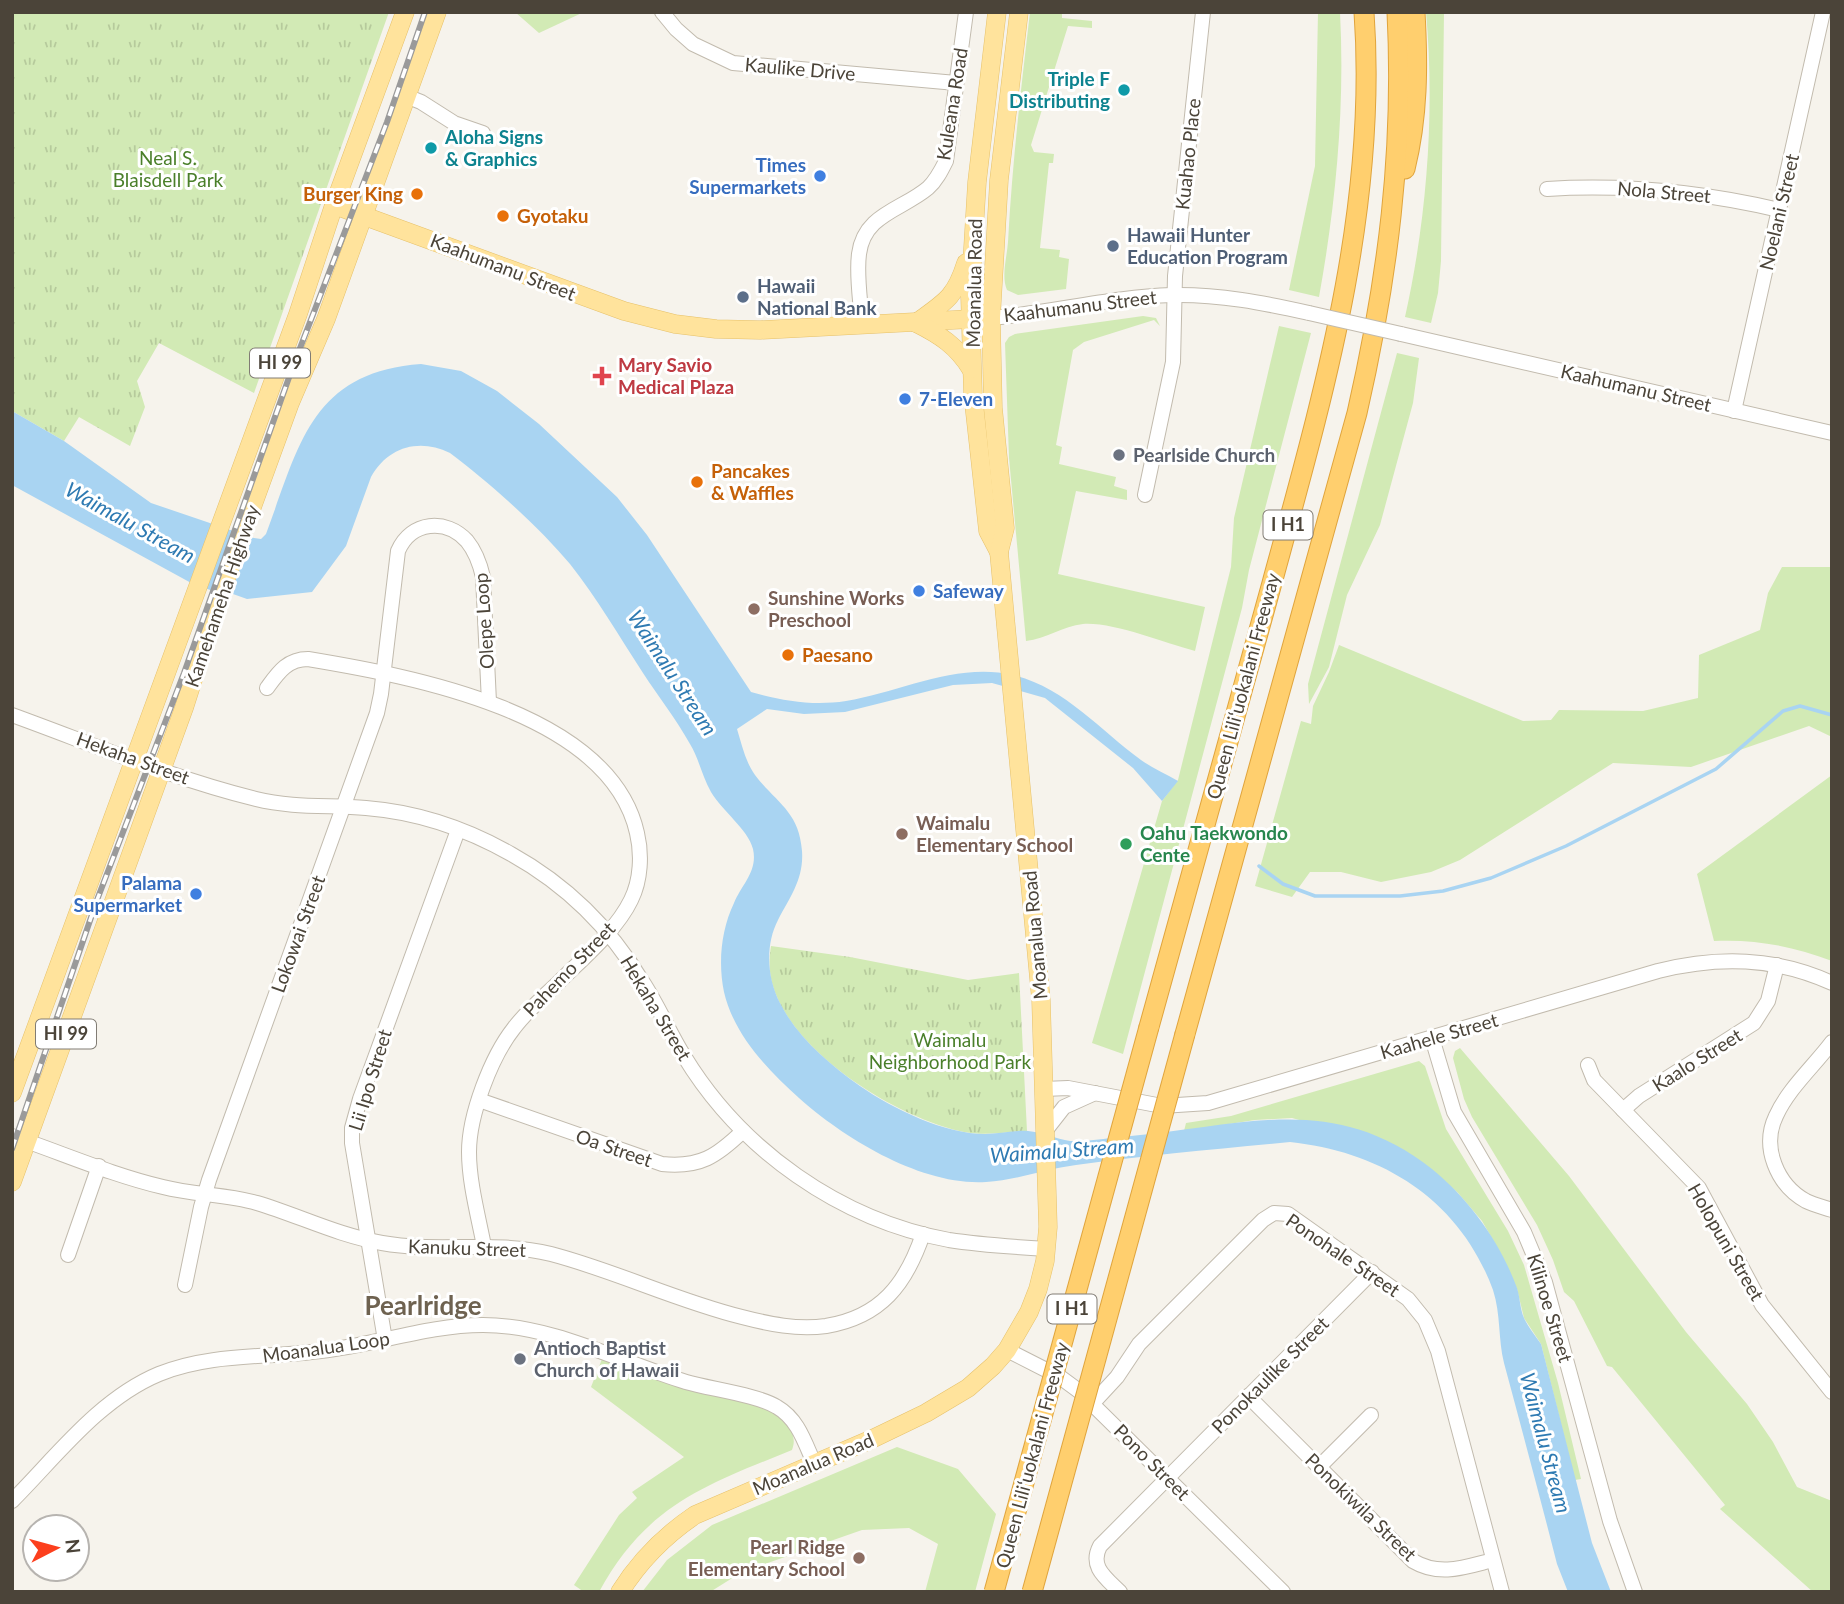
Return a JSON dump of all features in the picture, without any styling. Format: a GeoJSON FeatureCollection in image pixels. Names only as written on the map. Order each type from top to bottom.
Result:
{"type":"FeatureCollection","features":[{"type":"Feature","properties":{"kind":"highway","name":"Queen Liliʻuokalani Freeway"},"geometry":{"type":"LineString","coordinates":[[994,1592],[1320,409],[1349,275],[1358,212],[1365,139],[1364,12]]}},
{"type":"Feature","properties":{"kind":"highway","name":"Queen Liliʻuokalani Freeway"},"geometry":{"type":"LineString","coordinates":[[1032,1592],[1357,413],[1371,352],[1393,217],[1399,93],[1396,12]]}},
{"type":"Feature","properties":{"kind":"highway"},"geometry":{"type":"LineString","coordinates":[[1393,217],[1412,137],[1418,76],[1415,12]]}},
{"type":"Feature","properties":{"kind":"main road","name":"Kamehameha Highway"},"geometry":{"type":"LineString","coordinates":[[12,1093],[298,314],[334,205],[405,12]]}},
{"type":"Feature","properties":{"kind":"main road","name":"Kamehameha Highway"},"geometry":{"type":"LineString","coordinates":[[12,1182],[20,1139],[162,769],[220,595],[290,403],[326,318],[437,12]]}},
{"type":"Feature","properties":{"kind":"main road","name":"Moanalua Road"},"geometry":{"type":"LineString","coordinates":[[997,12],[972,244],[971,319],[972,371],[988,531],[999,552]]}},
{"type":"Feature","properties":{"kind":"main road","name":"Moanalua Road"},"geometry":{"type":"LineString","coordinates":[[620,1592],[639,1563],[679,1526],[718,1504],[872,1439],[955,1396],[981,1378],[1007,1350],[1034,1299],[1046,1249],[1046,1130],[1039,965],[999,552],[1005,528],[993,408],[991,318],[999,180],[1018,12]]}},
{"type":"Feature","properties":{"kind":"main road","name":"Kaahumanu Street"},"geometry":{"type":"LineString","coordinates":[[334,205],[585,297],[675,324],[740,330],[991,318]]}},
{"type":"Feature","properties":{"kind":"main road"},"geometry":{"type":"LineString","coordinates":[[972,244],[954,292],[916,323],[950,342],[972,371]]}},
{"type":"Feature","properties":{"kind":"street","name":"Kaulike Drive"},"geometry":{"type":"LineString","coordinates":[[662,12],[693,44],[733,63],[956,83]]}},
{"type":"Feature","properties":{"kind":"street","name":"Kuleana Road"},"geometry":{"type":"LineString","coordinates":[[862,325],[859,261],[864,239],[878,218],[927,189],[942,170],[948,149],[966,12]]}},
{"type":"Feature","properties":{"kind":"street","name":"Kuahao Place"},"geometry":{"type":"LineString","coordinates":[[1144,495],[1173,362],[1175,295],[1203,12]]}},
{"type":"Feature","properties":{"kind":"street","name":"Noelani Street"},"geometry":{"type":"LineString","coordinates":[[1734,411],[1823,12]]}},
{"type":"Feature","properties":{"kind":"street"},"geometry":{"type":"LineString","coordinates":[[406,96],[422,102],[454,123],[483,133]]}},
{"type":"Feature","properties":{"kind":"street","name":"Nola Street"},"geometry":{"type":"LineString","coordinates":[[1548,189],[1646,188],[1715,197],[1779,210]]}},
{"type":"Feature","properties":{"kind":"street","name":"Kaahumanu Street"},"geometry":{"type":"LineString","coordinates":[[991,318],[1139,298],[1175,295],[1227,298],[1309,313],[1832,433]]}},
{"type":"Feature","properties":{"kind":"street","name":"Olepe Loop"},"geometry":{"type":"LineString","coordinates":[[384,673],[398,551],[405,539],[417,529],[442,526],[468,542],[481,568],[489,702]]}},
{"type":"Feature","properties":{"kind":"street","name":"Pahemo Street"},"geometry":{"type":"LineString","coordinates":[[267,688],[288,664],[302,659],[384,673],[489,702],[532,720],[578,749],[614,784],[630,810],[639,839],[638,879],[626,909],[515,1027],[498,1053],[480,1100],[469,1154],[484,1246]]}},
{"type":"Feature","properties":{"kind":"street","name":"Lokowai Street"},"geometry":{"type":"LineString","coordinates":[[186,1285],[205,1194],[370,736],[382,694],[384,673]]}},
{"type":"Feature","properties":{"kind":"street","name":"Hekaha Street"},"geometry":{"type":"LineString","coordinates":[[12,715],[222,790],[276,804],[397,812],[458,830],[500,848],[537,870],[572,897],[607,932],[643,981],[697,1077],[743,1131],[776,1160],[827,1194],[871,1216],[923,1234],[976,1243],[1046,1249]]}},
{"type":"Feature","properties":{"kind":"street","name":"Lii Ipo Street"},"geometry":{"type":"LineString","coordinates":[[385,1340],[352,1143],[354,1121],[458,830]]}},
{"type":"Feature","properties":{"kind":"street","name":"Kaahele Street"},"geometry":{"type":"LineString","coordinates":[[1044,1089],[1068,1087],[1162,1106],[1208,1103],[1682,965],[1728,960],[1777,965],[1832,983]]}},
{"type":"Feature","properties":{"kind":"street","name":"Kaalo Street"},"geometry":{"type":"LineString","coordinates":[[1623,1110],[1639,1096],[1754,1023],[1768,1001],[1777,965]]}},
{"type":"Feature","properties":{"kind":"street","name":"Kilinoe Street"},"geometry":{"type":"LineString","coordinates":[[1432,1038],[1454,1112],[1524,1232],[1545,1282],[1610,1521],[1635,1592]]}},
{"type":"Feature","properties":{"kind":"street"},"geometry":{"type":"LineString","coordinates":[[1832,1042],[1776,1115],[1770,1143],[1773,1162],[1788,1186],[1807,1202],[1832,1210]]}},
{"type":"Feature","properties":{"kind":"street","name":"Holopuni Street"},"geometry":{"type":"LineString","coordinates":[[1588,1065],[1594,1080],[1699,1188],[1762,1305],[1832,1392]]}},
{"type":"Feature","properties":{"kind":"street"},"geometry":{"type":"LineString","coordinates":[[1046,1130],[1064,1107],[1095,1093]]}},
{"type":"Feature","properties":{"kind":"street","name":"Oa Street"},"geometry":{"type":"LineString","coordinates":[[480,1100],[662,1164],[687,1165],[717,1155],[743,1131]]}},
{"type":"Feature","properties":{"kind":"street","name":"Kanuku Street"},"geometry":{"type":"LineString","coordinates":[[20,1139],[153,1185],[259,1204],[322,1228],[368,1241],[410,1247],[514,1247],[548,1254],[704,1307],[769,1324],[806,1328],[850,1320],[886,1299],[908,1272],[923,1234]]}},
{"type":"Feature","properties":{"kind":"street"},"geometry":{"type":"LineString","coordinates":[[68,1255],[99,1167]]}},
{"type":"Feature","properties":{"kind":"street","name":"Ponohale Street"},"geometry":{"type":"LineString","coordinates":[[1092,1404],[1117,1377],[1139,1344],[1270,1214],[1283,1213],[1292,1216],[1408,1299],[1429,1328],[1438,1351],[1502,1592]]}},
{"type":"Feature","properties":{"kind":"street","name":"Ponokaulike Street"},"geometry":{"type":"LineString","coordinates":[[1120,1592],[1098,1570],[1097,1552],[1101,1544],[1371,1272]]}},
{"type":"Feature","properties":{"kind":"street","name":"Moanalua Loop"},"geometry":{"type":"LineString","coordinates":[[12,1502],[92,1420],[133,1388],[156,1375],[206,1362],[320,1352],[446,1328],[484,1325],[544,1334],[686,1382],[777,1406],[795,1423],[814,1463]]}},
{"type":"Feature","properties":{"kind":"street","name":"Pono Street"},"geometry":{"type":"LineString","coordinates":[[1007,1350],[1060,1377],[1092,1404],[1283,1592]]}},
{"type":"Feature","properties":{"kind":"street","name":"Ponokiwila Street"},"geometry":{"type":"LineString","coordinates":[[1248,1396],[1419,1564],[1448,1570],[1493,1560]]}},
{"type":"Feature","properties":{"kind":"street"},"geometry":{"type":"LineString","coordinates":[[1318,1467],[1371,1415]]}},
{"type":"Feature","properties":{"kind":"green space","name":"Neal S. Blaisdell Park"},"geometry":{"type":"Polygon","coordinates":[[[12,12],[389,12],[254,393],[159,343],[137,381],[145,407],[130,446],[79,417],[64,441],[12,411],[12,12]]]}},
{"type":"Feature","properties":{"kind":"green space"},"geometry":{"type":"Polygon","coordinates":[[[515,12],[584,12],[539,33],[515,12]]]}},
{"type":"Feature","properties":{"kind":"green space"},"geometry":{"type":"Polygon","coordinates":[[[1030,12],[1062,12],[1062,18],[1092,21],[1092,28],[1068,26],[1031,145],[1034,152],[1054,154],[1053,163],[1049,163],[1040,248],[1060,250],[1059,257],[1069,259],[1066,289],[1018,295],[1007,290],[1004,273],[1030,12]]]}},
{"type":"Feature","properties":{"kind":"green space"},"geometry":{"type":"Polygon","coordinates":[[[1318,12],[1340,12],[1341,48],[1338,155],[1319,297],[1289,290],[1315,166],[1318,12]]]}},
{"type":"Feature","properties":{"kind":"green space"},"geometry":{"type":"Polygon","coordinates":[[[1426,12],[1444,12],[1441,261],[1438,293],[1431,323],[1405,317],[1419,242],[1427,165],[1430,88],[1426,12]]]}},
{"type":"Feature","properties":{"kind":"green space"},"geometry":{"type":"Polygon","coordinates":[[[1143,316],[1156,318],[1160,326],[1154,320],[1084,342],[1073,350],[1056,445],[1062,447],[1059,464],[1116,477],[1114,486],[1127,490],[1127,500],[1076,491],[1058,574],[1205,607],[1195,651],[1095,624],[1076,625],[1026,641],[1009,458],[1005,343],[1015,334],[1143,316]]]}},
{"type":"Feature","properties":{"kind":"green space"},"geometry":{"type":"Polygon","coordinates":[[[1279,326],[1311,333],[1249,570],[1242,608],[1123,1054],[1092,1043],[1162,801],[1178,780],[1231,567],[1234,518],[1279,326]]]}},
{"type":"Feature","properties":{"kind":"green space"},"geometry":{"type":"Polygon","coordinates":[[[1397,353],[1419,358],[1413,403],[1380,525],[1347,595],[1329,667],[1309,704],[1308,684],[1397,353]]]}},
{"type":"Feature","properties":{"kind":"green space"},"geometry":{"type":"Polygon","coordinates":[[[1782,567],[1832,567],[1832,737],[1809,726],[1691,767],[1613,763],[1460,860],[1431,872],[1381,882],[1341,872],[1310,872],[1292,897],[1255,886],[1301,721],[1311,724],[1313,706],[1339,645],[1523,721],[1551,720],[1559,710],[1643,711],[1698,698],[1699,655],[1760,630],[1768,593],[1782,567]]]}},
{"type":"Feature","properties":{"kind":"green space"},"geometry":{"type":"Polygon","coordinates":[[[1832,775],[1832,961],[1774,945],[1714,941],[1697,874],[1832,775]]]}},
{"type":"Feature","properties":{"kind":"green space","name":"Waimalu Neighborhood Park"},"geometry":{"type":"Polygon","coordinates":[[[771,946],[850,957],[968,980],[1019,973],[1027,1131],[972,1133],[937,1124],[908,1113],[850,1078],[823,1057],[801,1034],[783,1009],[771,978],[771,946]]]}},
{"type":"Feature","properties":{"kind":"green space"},"geometry":{"type":"Polygon","coordinates":[[[1460,1048],[1569,1176],[1686,1332],[1747,1404],[1773,1442],[1797,1487],[1832,1501],[1832,1592],[1813,1592],[1720,1509],[1725,1505],[1612,1367],[1607,1366],[1574,1301],[1564,1292],[1537,1225],[1472,1117],[1453,1058],[1455,1051],[1460,1048]]]}},
{"type":"Feature","properties":{"kind":"green space"},"geometry":{"type":"Polygon","coordinates":[[[1419,1061],[1425,1066],[1446,1129],[1508,1231],[1524,1265],[1558,1383],[1581,1479],[1575,1480],[1541,1344],[1524,1318],[1517,1289],[1501,1254],[1482,1221],[1458,1193],[1431,1169],[1400,1148],[1292,1118],[1255,1120],[1184,1131],[1186,1123],[1231,1116],[1419,1061]]]}},
{"type":"Feature","properties":{"kind":"green space"},"geometry":{"type":"Polygon","coordinates":[[[602,1359],[770,1410],[789,1427],[794,1444],[792,1450],[732,1475],[681,1501],[637,1538],[617,1562],[599,1592],[584,1592],[574,1585],[619,1515],[637,1498],[632,1492],[684,1457],[591,1387],[602,1359]]]}},
{"type":"Feature","properties":{"kind":"green space"},"geometry":{"type":"Polygon","coordinates":[[[897,1447],[958,1469],[996,1514],[975,1592],[925,1592],[938,1544],[909,1528],[862,1530],[742,1572],[710,1592],[642,1592],[667,1560],[712,1525],[897,1447]]]}},
{"type":"Feature","properties":{"kind":"water","name":"Waimalu Stream"},"geometry":{"type":"Polygon","coordinates":[[[421,364],[461,371],[497,391],[539,424],[617,497],[647,535],[751,692],[798,702],[822,703],[867,697],[950,675],[992,672],[1013,675],[1049,689],[1065,699],[1141,760],[1178,781],[1162,801],[1133,768],[1045,698],[992,683],[953,685],[845,712],[804,714],[767,709],[737,729],[752,770],[785,808],[800,837],[801,870],[774,930],[769,951],[772,983],[780,1003],[795,1027],[848,1078],[873,1095],[920,1119],[953,1130],[985,1134],[1028,1131],[1077,1141],[1249,1121],[1323,1122],[1359,1130],[1395,1145],[1432,1169],[1459,1194],[1493,1238],[1517,1288],[1524,1318],[1541,1344],[1592,1543],[1611,1592],[1568,1592],[1557,1564],[1504,1363],[1493,1290],[1479,1258],[1460,1230],[1439,1206],[1414,1186],[1386,1169],[1356,1157],[1290,1142],[1103,1161],[997,1181],[961,1181],[911,1168],[886,1157],[839,1129],[787,1087],[753,1050],[735,1023],[722,981],[724,935],[730,913],[753,864],[750,842],[711,792],[685,735],[570,564],[513,505],[450,453],[438,448],[416,446],[395,452],[386,458],[371,477],[346,546],[312,592],[247,599],[193,584],[12,485],[12,411],[64,441],[151,503],[261,539],[266,534],[301,444],[315,419],[332,398],[355,382],[384,370],[421,364]]]}},
{"type":"Feature","properties":{"kind":"waterway"},"geometry":{"type":"LineString","coordinates":[[1259,866],[1283,884],[1315,896],[1400,896],[1443,891],[1491,878],[1566,846],[1716,769],[1783,711],[1800,706],[1832,715]]}},
{"type":"Feature","properties":{"kind":"railway"},"geometry":{"type":"LineString","coordinates":[[12,1149],[97,900],[184,673],[292,369],[387,122],[425,12]]}},
{"type":"Feature","properties":{"kind":"place","name":"Triple F Distributing"},"geometry":{"type":"Point","coordinates":[1124,90]}},
{"type":"Feature","properties":{"kind":"place","name":"Aloha Signs & Graphics"},"geometry":{"type":"Point","coordinates":[431,148]}},
{"type":"Feature","properties":{"kind":"place","name":"Times Supermarkets"},"geometry":{"type":"Point","coordinates":[820,176]}},
{"type":"Feature","properties":{"kind":"place","name":"Burger King"},"geometry":{"type":"Point","coordinates":[417,194]}},
{"type":"Feature","properties":{"kind":"place","name":"Gyotaku"},"geometry":{"type":"Point","coordinates":[503,216]}},
{"type":"Feature","properties":{"kind":"place","name":"Hawaii Hunter Education Program"},"geometry":{"type":"Point","coordinates":[1113,246]}},
{"type":"Feature","properties":{"kind":"place","name":"Hawaii National Bank"},"geometry":{"type":"Point","coordinates":[743,297]}},
{"type":"Feature","properties":{"kind":"place","name":"Mary Savio Medical Plaza"},"geometry":{"type":"Point","coordinates":[602,376]}},
{"type":"Feature","properties":{"kind":"place","name":"7-Eleven"},"geometry":{"type":"Point","coordinates":[905,399]}},
{"type":"Feature","properties":{"kind":"place","name":"Pearlside Church"},"geometry":{"type":"Point","coordinates":[1119,455]}},
{"type":"Feature","properties":{"kind":"place","name":"Pancakes & Waffles"},"geometry":{"type":"Point","coordinates":[697,482]}},
{"type":"Feature","properties":{"kind":"place","name":"Safeway"},"geometry":{"type":"Point","coordinates":[919,591]}},
{"type":"Feature","properties":{"kind":"place","name":"Sunshine Works Preschool"},"geometry":{"type":"Point","coordinates":[754,609]}},
{"type":"Feature","properties":{"kind":"place","name":"Paesano"},"geometry":{"type":"Point","coordinates":[788,655]}},
{"type":"Feature","properties":{"kind":"place","name":"Waimalu Elementary School"},"geometry":{"type":"Point","coordinates":[902,834]}},
{"type":"Feature","properties":{"kind":"place","name":"Oahu Taekwondo Cente"},"geometry":{"type":"Point","coordinates":[1126,844]}},
{"type":"Feature","properties":{"kind":"place","name":"Palama Supermarket"},"geometry":{"type":"Point","coordinates":[196,894]}},
{"type":"Feature","properties":{"kind":"place","name":"Antioch Baptist Church of Hawaii"},"geometry":{"type":"Point","coordinates":[520,1359]}},
{"type":"Feature","properties":{"kind":"place","name":"Pearl Ridge Elementary School"},"geometry":{"type":"Point","coordinates":[859,1558]}},
{"type":"Feature","properties":{"kind":"district","name":"Pearlridge"},"geometry":{"type":"Point","coordinates":[423,1306]}}]}
